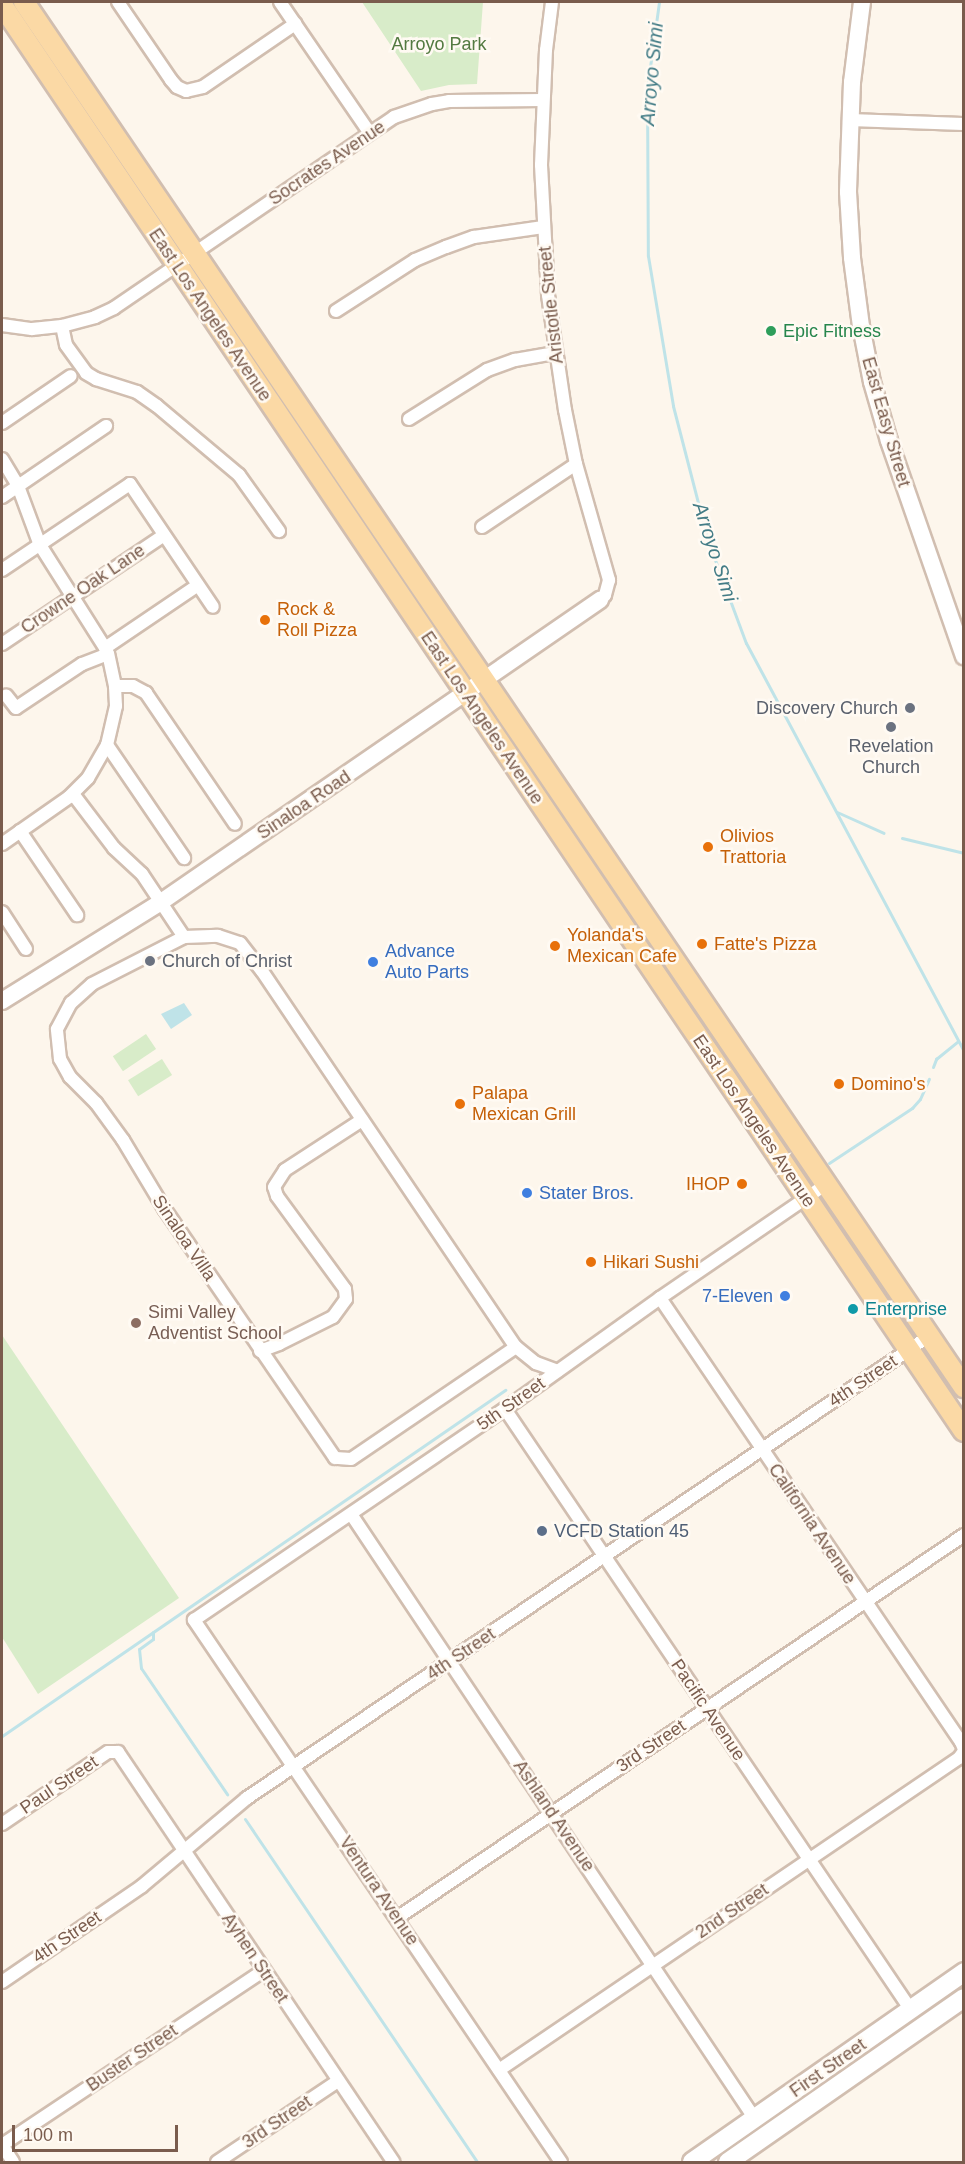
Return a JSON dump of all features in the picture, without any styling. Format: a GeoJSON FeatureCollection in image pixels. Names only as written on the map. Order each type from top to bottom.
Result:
{"type":"FeatureCollection","features":[{"type":"Feature","properties":{"kind":"main road","name":"East Los Angeles Avenue"},"geometry":{"type":"LineString","coordinates":[[24,2],[963,1388]]}},
{"type":"Feature","properties":{"kind":"main road","name":"East Los Angeles Avenue"},"geometry":{"type":"LineString","coordinates":[[2,5],[963,1431]]}},
{"type":"Feature","properties":{"kind":"main road","name":"First Street"},"geometry":{"type":"LineString","coordinates":[[696,2161],[963,1972]]}},
{"type":"Feature","properties":{"kind":"main road","name":"First Street"},"geometry":{"type":"LineString","coordinates":[[728,2163],[963,1998]]}},
{"type":"Feature","properties":{"kind":"street"},"geometry":{"type":"LineString","coordinates":[[118,2],[171,80],[177,87],[186,91],[203,87],[295,24]]}},
{"type":"Feature","properties":{"kind":"street"},"geometry":{"type":"LineString","coordinates":[[280,2],[369,132]]}},
{"type":"Feature","properties":{"kind":"street","name":"Aristotle Street"},"geometry":{"type":"LineString","coordinates":[[552,2],[543,100],[543,227],[555,353],[576,464],[609,580],[605,595],[600,600]]}},
{"type":"Feature","properties":{"kind":"street","name":"East Easy Street"},"geometry":{"type":"LineString","coordinates":[[862,2],[849,120],[848,192],[852,258],[861,326],[872,382],[889,441],[963,656]]}},
{"type":"Feature","properties":{"kind":"street","name":"Socrates Avenue"},"geometry":{"type":"LineString","coordinates":[[2,325],[32,329],[63,326],[95,317],[114,308],[394,117],[432,104],[472,99],[543,100]]}},
{"type":"Feature","properties":{"kind":"street"},"geometry":{"type":"LineString","coordinates":[[849,120],[963,124]]}},
{"type":"Feature","properties":{"kind":"street"},"geometry":{"type":"LineString","coordinates":[[336,311],[415,260],[446,247],[474,237],[543,227]]}},
{"type":"Feature","properties":{"kind":"street"},"geometry":{"type":"LineString","coordinates":[[63,326],[66,345],[86,373],[137,392],[157,406],[239,475],[279,531]]}},
{"type":"Feature","properties":{"kind":"street"},"geometry":{"type":"LineString","coordinates":[[409,420],[487,369],[515,360],[555,353]]}},
{"type":"Feature","properties":{"kind":"street"},"geometry":{"type":"LineString","coordinates":[[2,423],[71,376]]}},
{"type":"Feature","properties":{"kind":"street"},"geometry":{"type":"LineString","coordinates":[[2,497],[106,426]]}},
{"type":"Feature","properties":{"kind":"street"},"geometry":{"type":"LineString","coordinates":[[2,459],[18,486],[40,545],[107,651],[115,686],[114,723],[107,745],[88,778],[73,794],[2,844]]}},
{"type":"Feature","properties":{"kind":"street"},"geometry":{"type":"LineString","coordinates":[[482,527],[576,464]]}},
{"type":"Feature","properties":{"kind":"street"},"geometry":{"type":"LineString","coordinates":[[2,570],[130,484],[213,608]]}},
{"type":"Feature","properties":{"kind":"street","name":"Crowne Oak Lane"},"geometry":{"type":"LineString","coordinates":[[2,644],[164,535]]}},
{"type":"Feature","properties":{"kind":"street"},"geometry":{"type":"LineString","coordinates":[[6,695],[16,708],[82,664],[107,651],[198,585]]}},
{"type":"Feature","properties":{"kind":"street","name":"Sinaloa Road"},"geometry":{"type":"LineString","coordinates":[[2,1001],[163,904],[600,600]]}},
{"type":"Feature","properties":{"kind":"street"},"geometry":{"type":"LineString","coordinates":[[115,686],[133,686],[146,693],[235,824]]}},
{"type":"Feature","properties":{"kind":"street"},"geometry":{"type":"LineString","coordinates":[[107,745],[184,858]]}},
{"type":"Feature","properties":{"kind":"street"},"geometry":{"type":"LineString","coordinates":[[73,794],[114,848],[142,874],[184,937]]}},
{"type":"Feature","properties":{"kind":"street"},"geometry":{"type":"LineString","coordinates":[[20,831],[77,915]]}},
{"type":"Feature","properties":{"kind":"street"},"geometry":{"type":"LineString","coordinates":[[2,912],[26,949]]}},
{"type":"Feature","properties":{"kind":"street","name":"Sinaloa Villa"},"geometry":{"type":"LineString","coordinates":[[516,1347],[351,1459],[341,1460],[329,1451],[165,1210],[123,1140],[96,1103],[70,1077],[60,1059],[56,1043],[57,1029],[71,1003],[92,984],[184,937],[218,936],[240,943],[262,971],[516,1347],[536,1363],[558,1371]]}},
{"type":"Feature","properties":{"kind":"street"},"geometry":{"type":"LineString","coordinates":[[260,1351],[333,1317],[346,1299],[345,1289],[277,1196],[274,1187],[285,1170],[362,1120]]}},
{"type":"Feature","properties":{"kind":"street","name":"5th Street"},"geometry":{"type":"LineString","coordinates":[[194,1620],[506,1409],[660,1298],[825,1185]]}},
{"type":"Feature","properties":{"kind":"street","name":"California Avenue"},"geometry":{"type":"LineString","coordinates":[[660,1298],[961,1742],[963,1750]]}},
{"type":"Feature","properties":{"kind":"street","name":"4th Street"},"geometry":{"type":"LineString","coordinates":[[2,1982],[142,1886],[247,1798],[929,1336]]}},
{"type":"Feature","properties":{"kind":"street","name":"Pacific Avenue"},"geometry":{"type":"LineString","coordinates":[[506,1409],[603,1556],[912,2010]]}},
{"type":"Feature","properties":{"kind":"street","name":"Ashland Avenue"},"geometry":{"type":"LineString","coordinates":[[351,1514],[755,2119]]}},
{"type":"Feature","properties":{"kind":"street","name":"3rd Street"},"geometry":{"type":"LineString","coordinates":[[397,1918],[963,1535]]}},
{"type":"Feature","properties":{"kind":"street","name":"Ventura Avenue"},"geometry":{"type":"LineString","coordinates":[[194,1620],[561,2163]]}},
{"type":"Feature","properties":{"kind":"street","name":"2nd Street"},"geometry":{"type":"LineString","coordinates":[[498,2070],[959,1758],[963,1750]]}},
{"type":"Feature","properties":{"kind":"street","name":"Paul Street"},"geometry":{"type":"LineString","coordinates":[[2,1824],[108,1752],[118,1752]]}},
{"type":"Feature","properties":{"kind":"street","name":"Ayhen Street"},"geometry":{"type":"LineString","coordinates":[[118,1752],[394,2163]]}},
{"type":"Feature","properties":{"kind":"street","name":"Buster Street"},"geometry":{"type":"LineString","coordinates":[[2,2145],[263,1971]]}},
{"type":"Feature","properties":{"kind":"street","name":"3rd Street"},"geometry":{"type":"LineString","coordinates":[[217,2163],[338,2081]]}},
{"type":"Feature","properties":{"kind":"street"},"geometry":{"type":"LineString","coordinates":[[2,2145],[13,2163]]}},
{"type":"Feature","properties":{"kind":"green space","name":"Arroyo Park"},"geometry":{"type":"Polygon","coordinates":[[[362,2],[483,2],[477,84],[449,85],[421,91],[362,2]]]}},
{"type":"Feature","properties":{"kind":"green space"},"geometry":{"type":"Polygon","coordinates":[[[146,1034],[156,1049],[123,1071],[113,1056],[146,1034]]]}},
{"type":"Feature","properties":{"kind":"green space"},"geometry":{"type":"Polygon","coordinates":[[[162,1059],[172,1075],[138,1096],[128,1080],[162,1059]]]}},
{"type":"Feature","properties":{"kind":"green space"},"geometry":{"type":"Polygon","coordinates":[[[2,1335],[179,1598],[38,1694],[2,1637],[2,1335]]]}},
{"type":"Feature","properties":{"kind":"water"},"geometry":{"type":"Polygon","coordinates":[[[184,1003],[192,1015],[171,1029],[161,1014],[184,1003]]]}},
{"type":"Feature","properties":{"kind":"waterway","name":"Arroyo Simi"},"geometry":{"type":"LineString","coordinates":[[659,2],[647,89],[648,256],[673,406],[708,541],[746,643],[964,1052]]}},
{"type":"Feature","properties":{"kind":"waterway"},"geometry":{"type":"LineString","coordinates":[[837,812],[884,833]]}},
{"type":"Feature","properties":{"kind":"waterway"},"geometry":{"type":"LineString","coordinates":[[902,838],[964,853]]}},
{"type":"Feature","properties":{"kind":"waterway"},"geometry":{"type":"LineString","coordinates":[[933,1067],[936,1059],[958,1041]]}},
{"type":"Feature","properties":{"kind":"waterway"},"geometry":{"type":"LineString","coordinates":[[829,1163],[912,1108],[920,1099],[929,1079]]}},
{"type":"Feature","properties":{"kind":"waterway"},"geometry":{"type":"LineString","coordinates":[[2,1736],[505,1390]]}},
{"type":"Feature","properties":{"kind":"waterway"},"geometry":{"type":"LineString","coordinates":[[153,1632],[153,1639],[139,1649],[141,1668],[227,1794]]}},
{"type":"Feature","properties":{"kind":"waterway"},"geometry":{"type":"LineString","coordinates":[[245,1819],[477,2162]]}},
{"type":"Feature","properties":{"kind":"place","name":"Epic Fitness"},"geometry":{"type":"Point","coordinates":[771,331]}},
{"type":"Feature","properties":{"kind":"place","name":"Rock & Roll Pizza"},"geometry":{"type":"Point","coordinates":[265,620]}},
{"type":"Feature","properties":{"kind":"place","name":"Discovery Church"},"geometry":{"type":"Point","coordinates":[910,708]}},
{"type":"Feature","properties":{"kind":"place","name":"Revelation Church"},"geometry":{"type":"Point","coordinates":[891,727]}},
{"type":"Feature","properties":{"kind":"place","name":"Olivios Trattoria"},"geometry":{"type":"Point","coordinates":[708,847]}},
{"type":"Feature","properties":{"kind":"place","name":"Fatte's Pizza"},"geometry":{"type":"Point","coordinates":[702,944]}},
{"type":"Feature","properties":{"kind":"place","name":"Yolanda's Mexican Cafe"},"geometry":{"type":"Point","coordinates":[555,946]}},
{"type":"Feature","properties":{"kind":"place","name":"Church of Christ"},"geometry":{"type":"Point","coordinates":[150,961]}},
{"type":"Feature","properties":{"kind":"place","name":"Advance Auto Parts"},"geometry":{"type":"Point","coordinates":[373,962]}},
{"type":"Feature","properties":{"kind":"place","name":"Domino's"},"geometry":{"type":"Point","coordinates":[839,1084]}},
{"type":"Feature","properties":{"kind":"place","name":"Palapa Mexican Grill"},"geometry":{"type":"Point","coordinates":[460,1104]}},
{"type":"Feature","properties":{"kind":"place","name":"IHOP"},"geometry":{"type":"Point","coordinates":[742,1184]}},
{"type":"Feature","properties":{"kind":"place","name":"Stater Bros."},"geometry":{"type":"Point","coordinates":[527,1193]}},
{"type":"Feature","properties":{"kind":"place","name":"Hikari Sushi"},"geometry":{"type":"Point","coordinates":[591,1262]}},
{"type":"Feature","properties":{"kind":"place","name":"7-Eleven"},"geometry":{"type":"Point","coordinates":[785,1296]}},
{"type":"Feature","properties":{"kind":"place","name":"Enterprise"},"geometry":{"type":"Point","coordinates":[853,1309]}},
{"type":"Feature","properties":{"kind":"place","name":"Simi Valley Adventist School"},"geometry":{"type":"Point","coordinates":[136,1323]}},
{"type":"Feature","properties":{"kind":"place","name":"VCFD Station 45"},"geometry":{"type":"Point","coordinates":[542,1531]}}]}
